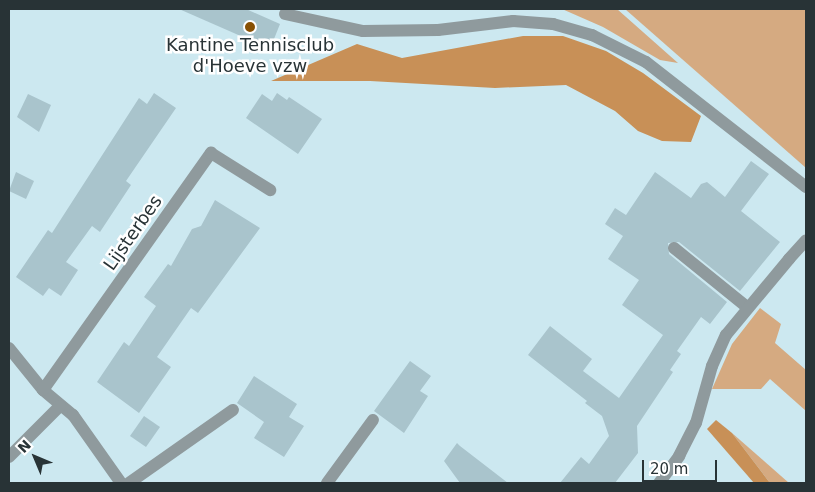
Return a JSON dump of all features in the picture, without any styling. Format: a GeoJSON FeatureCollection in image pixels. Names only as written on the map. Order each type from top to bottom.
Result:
{"type":"FeatureCollection","features":[{"type":"Feature","properties":{"kind":"street"},"geometry":{"type":"LineString","coordinates":[[285,14],[363,31],[438,30],[513,21],[553,24],[592,35],[646,62],[806,187]]}},
{"type":"Feature","properties":{"kind":"street","name":"Lijsterbes"},"geometry":{"type":"LineString","coordinates":[[43,390],[211,153],[270,190]]}},
{"type":"Feature","properties":{"kind":"street"},"geometry":{"type":"LineString","coordinates":[[659,483],[679,456],[696,423],[712,366],[726,335],[806,240]]}},
{"type":"Feature","properties":{"kind":"street"},"geometry":{"type":"LineString","coordinates":[[674,248],[748,308]]}},
{"type":"Feature","properties":{"kind":"street"},"geometry":{"type":"LineString","coordinates":[[9,348],[43,390],[73,415],[121,483]]}},
{"type":"Feature","properties":{"kind":"street"},"geometry":{"type":"LineString","coordinates":[[9,457],[60,406]]}},
{"type":"Feature","properties":{"kind":"street"},"geometry":{"type":"LineString","coordinates":[[129,483],[233,410]]}},
{"type":"Feature","properties":{"kind":"street"},"geometry":{"type":"LineString","coordinates":[[327,483],[373,420]]}},
{"type":"Feature","properties":{"kind":"shaded area"},"geometry":{"type":"Polygon","coordinates":[[[562,9],[617,9],[678,63],[660,60],[603,27],[562,9]]]}},
{"type":"Feature","properties":{"kind":"shaded area"},"geometry":{"type":"Polygon","coordinates":[[[625,9],[806,9],[806,168],[625,9]]]}},
{"type":"Feature","properties":{"kind":"shaded area"},"geometry":{"type":"Polygon","coordinates":[[[523,36],[563,36],[606,51],[643,73],[701,116],[691,142],[662,141],[638,131],[615,111],[566,85],[495,88],[370,81],[271,81],[357,44],[402,58],[523,36]]]}},
{"type":"Feature","properties":{"kind":"shaded area"},"geometry":{"type":"Polygon","coordinates":[[[760,308],[781,324],[775,343],[806,370],[806,411],[770,379],[761,389],[712,389],[732,344],[760,308]]]}},
{"type":"Feature","properties":{"kind":"shaded area"},"geometry":{"type":"Polygon","coordinates":[[[716,420],[732,433],[770,483],[754,483],[707,429],[716,420]]]}},
{"type":"Feature","properties":{"kind":"shaded area"},"geometry":{"type":"Polygon","coordinates":[[[732,433],[789,483],[770,483],[732,433]]]}},
{"type":"Feature","properties":{"kind":"building","name":"Kantine Tennisclub d'Hoeve vzw"},"geometry":{"type":"Polygon","coordinates":[[[179,9],[246,9],[280,24],[270,49],[179,9]]]}},
{"type":"Feature","properties":{"kind":"building"},"geometry":{"type":"Polygon","coordinates":[[[154,93],[176,108],[126,181],[131,185],[100,232],[92,226],[66,262],[78,270],[61,296],[49,288],[43,296],[16,277],[48,230],[52,233],[139,98],[147,104],[154,93]]]}},
{"type":"Feature","properties":{"kind":"building"},"geometry":{"type":"Polygon","coordinates":[[[277,93],[287,100],[289,97],[322,119],[298,154],[246,118],[262,94],[272,101],[277,93]]]}},
{"type":"Feature","properties":{"kind":"building"},"geometry":{"type":"Polygon","coordinates":[[[28,94],[51,105],[39,132],[17,117],[28,94]]]}},
{"type":"Feature","properties":{"kind":"building"},"geometry":{"type":"Polygon","coordinates":[[[751,161],[769,174],[741,211],[780,242],[740,291],[679,242],[668,243],[669,254],[727,302],[710,324],[701,317],[677,351],[681,354],[670,370],[673,372],[637,426],[638,453],[615,483],[560,483],[581,457],[589,464],[609,436],[602,416],[585,403],[587,401],[528,355],[550,326],[592,359],[583,371],[619,398],[663,335],[622,305],[639,280],[608,259],[623,236],[605,224],[615,208],[626,215],[655,172],[691,198],[701,184],[707,182],[725,197],[751,161]]]}},
{"type":"Feature","properties":{"kind":"building"},"geometry":{"type":"Polygon","coordinates":[[[16,172],[34,181],[26,199],[9,191],[16,172]]]}},
{"type":"Feature","properties":{"kind":"building"},"geometry":{"type":"Polygon","coordinates":[[[215,200],[260,228],[198,313],[191,308],[157,357],[171,367],[139,413],[97,382],[124,342],[129,346],[156,306],[144,297],[168,264],[171,266],[192,229],[201,226],[215,200]]]}},
{"type":"Feature","properties":{"kind":"building"},"geometry":{"type":"Polygon","coordinates":[[[410,361],[431,376],[420,391],[428,396],[404,433],[374,411],[410,361]]]}},
{"type":"Feature","properties":{"kind":"building"},"geometry":{"type":"Polygon","coordinates":[[[254,376],[297,404],[289,417],[304,426],[284,457],[254,438],[264,422],[237,403],[254,376]]]}},
{"type":"Feature","properties":{"kind":"building"},"geometry":{"type":"Polygon","coordinates":[[[144,416],[160,427],[146,447],[130,436],[144,416]]]}},
{"type":"Feature","properties":{"kind":"building"},"geometry":{"type":"Polygon","coordinates":[[[457,443],[508,483],[460,483],[444,461],[457,443]]]}},
{"type":"Feature","properties":{"kind":"place","name":"Kantine Tennisclub d'Hoeve vzw"},"geometry":{"type":"Point","coordinates":[250,27]}}]}
